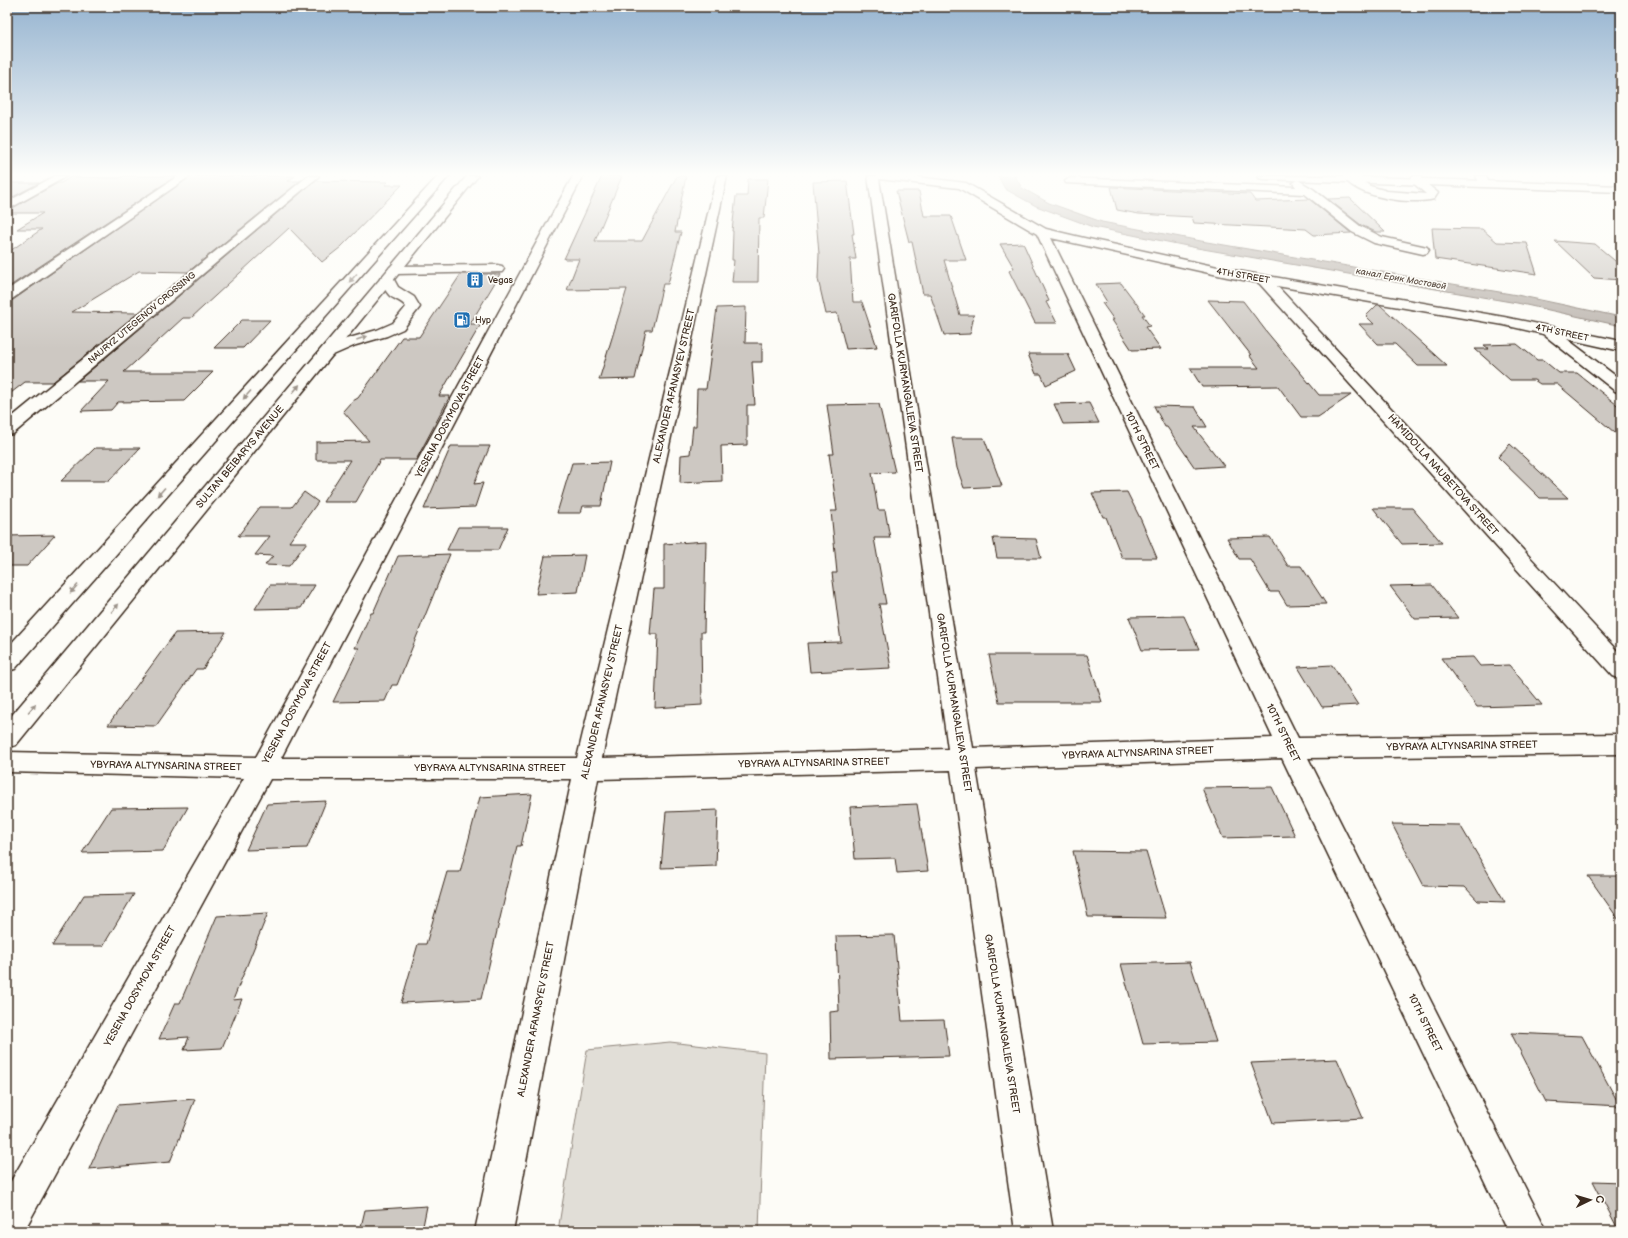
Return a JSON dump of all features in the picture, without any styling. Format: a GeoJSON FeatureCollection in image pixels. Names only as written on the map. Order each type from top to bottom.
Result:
{"type":"FeatureCollection","features":[{"type":"Feature","properties":{"kind":"street"},"geometry":{"type":"LineString","coordinates":[[7,296],[99,234]]}},
{"type":"Feature","properties":{"kind":"street","name":"NAURYZ UTEGENOV CROSSING"},"geometry":{"type":"LineString","coordinates":[[7,430],[244,234]]}},
{"type":"Feature","properties":{"kind":"street"},"geometry":{"type":"LineString","coordinates":[[7,663],[392,234]]}},
{"type":"Feature","properties":{"kind":"street","name":"SULTAN BEIBARYS AVENUE"},"geometry":{"type":"LineString","coordinates":[[7,738],[425,234]]}},
{"type":"Feature","properties":{"kind":"street","name":"YESENA DOSYMOVA STREET"},"geometry":{"type":"LineString","coordinates":[[7,1224],[263,768],[547,234]]}},
{"type":"Feature","properties":{"kind":"street","name":"ALEXANDER AFANASYEV STREET"},"geometry":{"type":"LineString","coordinates":[[494,1231],[587,769],[709,234]]}},
{"type":"Feature","properties":{"kind":"street","name":"GARIFOLLA KURMANGALIEVA STREET"},"geometry":{"type":"LineString","coordinates":[[882,234],[1034,1231]]}},
{"type":"Feature","properties":{"kind":"street","name":"10TH STREET"},"geometry":{"type":"LineString","coordinates":[[1043,234],[1290,748],[1528,1231]]}},
{"type":"Feature","properties":{"kind":"street","name":"4TH STREET"},"geometry":{"type":"LineString","coordinates":[[1050,234],[1166,261],[1546,330],[1621,346]]}},
{"type":"Feature","properties":{"kind":"street"},"geometry":{"type":"LineString","coordinates":[[1364,234],[1423,250]]}},
{"type":"Feature","properties":{"kind":"street"},"geometry":{"type":"LineString","coordinates":[[326,353],[351,342],[382,333],[398,326],[413,307],[409,300],[391,290],[391,275],[497,269]]}},
{"type":"Feature","properties":{"kind":"street","name":"HAMIDOLLA NAUBETOVA STREET"},"geometry":{"type":"LineString","coordinates":[[1264,280],[1621,670]]}},
{"type":"Feature","properties":{"kind":"street"},"geometry":{"type":"LineString","coordinates":[[1546,330],[1621,388]]}},
{"type":"Feature","properties":{"kind":"street","name":"YBYRAYA ALTYNSARINA STREET"},"geometry":{"type":"LineString","coordinates":[[7,762],[263,768],[587,769],[962,759],[1290,748],[1621,744]]}},
{"type":"Feature","properties":{"kind":"shaded area"},"geometry":{"type":"Polygon","coordinates":[[[670,1042],[765,1053],[759,1231],[558,1231],[587,1050],[670,1042]]]}},
{"type":"Feature","properties":{"kind":"water","name":"канал Ерик Мостовой"},"geometry":{"type":"Polygon","coordinates":[[[1127,234],[1163,234],[1517,295],[1621,317],[1621,326],[1517,303],[1197,248],[1127,234]]]}},
{"type":"Feature","properties":{"kind":"building"},"geometry":{"type":"Polygon","coordinates":[[[35,234],[89,234],[7,288],[7,253],[35,234]]]}},
{"type":"Feature","properties":{"kind":"building"},"geometry":{"type":"Polygon","coordinates":[[[108,234],[235,234],[188,272],[139,271],[72,312],[138,313],[53,382],[25,382],[7,396],[7,301],[13,300],[108,234]]]}},
{"type":"Feature","properties":{"kind":"building"},"geometry":{"type":"Polygon","coordinates":[[[252,234],[283,234],[191,318],[183,318],[124,372],[213,372],[184,401],[118,402],[111,410],[81,411],[109,381],[78,381],[252,234]]]}},
{"type":"Feature","properties":{"kind":"building"},"geometry":{"type":"Polygon","coordinates":[[[295,234],[354,234],[341,247],[322,262],[295,234]]]}},
{"type":"Feature","properties":{"kind":"building"},"geometry":{"type":"Polygon","coordinates":[[[576,234],[598,234],[595,241],[642,241],[646,234],[681,234],[668,284],[663,284],[652,330],[646,330],[635,379],[599,380],[627,289],[567,290],[579,259],[564,259],[576,234]]]}},
{"type":"Feature","properties":{"kind":"building"},"geometry":{"type":"Polygon","coordinates":[[[733,234],[759,234],[758,282],[732,282],[734,260],[732,260],[733,234]]]}},
{"type":"Feature","properties":{"kind":"building"},"geometry":{"type":"Polygon","coordinates":[[[817,234],[854,234],[852,234],[856,259],[850,259],[853,302],[862,302],[877,347],[846,349],[837,313],[826,314],[818,279],[819,254],[817,234]]]}},
{"type":"Feature","properties":{"kind":"building"},"geometry":{"type":"Polygon","coordinates":[[[907,234],[957,234],[966,260],[944,260],[960,315],[974,315],[970,334],[944,335],[930,294],[923,294],[912,242],[909,242],[907,234]]]}},
{"type":"Feature","properties":{"kind":"building"},"geometry":{"type":"Polygon","coordinates":[[[1312,234],[1337,234],[1314,235],[1312,234]]]}},
{"type":"Feature","properties":{"kind":"building"},"geometry":{"type":"Polygon","coordinates":[[[1433,234],[1488,234],[1497,242],[1527,243],[1537,274],[1435,259],[1433,234]]]}},
{"type":"Feature","properties":{"kind":"building"},"geometry":{"type":"Polygon","coordinates":[[[1555,241],[1595,244],[1621,266],[1621,280],[1594,278],[1555,241]]]}},
{"type":"Feature","properties":{"kind":"building"},"geometry":{"type":"Polygon","coordinates":[[[1023,243],[1049,301],[1046,302],[1057,323],[1035,323],[1009,271],[1014,268],[1000,244],[1023,243]]]}},
{"type":"Feature","properties":{"kind":"building"},"geometry":{"type":"Polygon","coordinates":[[[461,274],[500,274],[470,324],[481,324],[439,396],[450,396],[416,460],[380,460],[356,502],[323,502],[350,460],[316,460],[316,442],[369,441],[343,411],[351,402],[358,398],[402,337],[419,337],[461,274]]]}},
{"type":"Feature","properties":{"kind":"building"},"geometry":{"type":"Polygon","coordinates":[[[1121,283],[1145,315],[1142,315],[1150,326],[1145,327],[1161,349],[1132,350],[1112,320],[1114,320],[1102,303],[1107,302],[1096,284],[1121,283]]]}},
{"type":"Feature","properties":{"kind":"building"},"geometry":{"type":"Polygon","coordinates":[[[1208,300],[1243,301],[1319,395],[1351,395],[1318,417],[1301,417],[1278,386],[1202,387],[1190,368],[1259,368],[1249,355],[1251,355],[1208,300]]]}},
{"type":"Feature","properties":{"kind":"building"},"geometry":{"type":"Polygon","coordinates":[[[1377,305],[1380,305],[1447,366],[1418,366],[1395,344],[1378,344],[1359,324],[1374,324],[1366,316],[1377,305]]]}},
{"type":"Feature","properties":{"kind":"building"},"geometry":{"type":"Polygon","coordinates":[[[746,307],[745,343],[762,343],[762,362],[752,362],[755,405],[747,405],[747,445],[721,446],[722,481],[680,483],[681,455],[690,454],[693,426],[696,426],[697,389],[706,389],[717,308],[746,307]]]}},
{"type":"Feature","properties":{"kind":"building"},"geometry":{"type":"Polygon","coordinates":[[[242,320],[270,320],[243,348],[214,348],[242,320]]]}},
{"type":"Feature","properties":{"kind":"building"},"geometry":{"type":"Polygon","coordinates":[[[1517,344],[1537,360],[1543,360],[1559,373],[1577,373],[1621,408],[1621,438],[1557,384],[1540,384],[1534,380],[1510,380],[1475,349],[1489,349],[1484,345],[1517,344]]]}},
{"type":"Feature","properties":{"kind":"building"},"geometry":{"type":"Polygon","coordinates":[[[1028,354],[1068,354],[1076,371],[1046,385],[1041,374],[1036,374],[1028,354]]]}},
{"type":"Feature","properties":{"kind":"building"},"geometry":{"type":"Polygon","coordinates":[[[1089,403],[1099,423],[1063,424],[1054,404],[1089,403]]]}},
{"type":"Feature","properties":{"kind":"building"},"geometry":{"type":"Polygon","coordinates":[[[879,404],[895,472],[872,473],[878,510],[885,510],[890,538],[874,538],[886,604],[879,604],[891,668],[810,672],[807,643],[841,642],[832,573],[837,573],[831,511],[837,511],[829,454],[834,454],[827,405],[879,404]]]}},
{"type":"Feature","properties":{"kind":"building"},"geometry":{"type":"Polygon","coordinates":[[[1154,406],[1195,407],[1207,427],[1194,427],[1224,466],[1195,468],[1167,427],[1165,427],[1154,406]]]}},
{"type":"Feature","properties":{"kind":"building"},"geometry":{"type":"Polygon","coordinates":[[[952,438],[984,438],[1002,486],[964,488],[957,468],[952,438]]]}},
{"type":"Feature","properties":{"kind":"building"},"geometry":{"type":"Polygon","coordinates":[[[1510,444],[1568,498],[1540,498],[1498,457],[1510,444]]]}},
{"type":"Feature","properties":{"kind":"building"},"geometry":{"type":"Polygon","coordinates":[[[451,446],[490,446],[474,484],[483,483],[475,507],[424,509],[451,446]]]}},
{"type":"Feature","properties":{"kind":"building"},"geometry":{"type":"Polygon","coordinates":[[[95,448],[140,448],[109,481],[61,481],[95,448]]]}},
{"type":"Feature","properties":{"kind":"building"},"geometry":{"type":"Polygon","coordinates":[[[610,462],[601,506],[583,506],[581,513],[557,513],[572,463],[610,462]]]}},
{"type":"Feature","properties":{"kind":"building"},"geometry":{"type":"Polygon","coordinates":[[[304,492],[318,502],[289,542],[307,542],[289,566],[265,565],[273,556],[255,555],[270,536],[238,536],[260,507],[292,507],[304,492]]]}},
{"type":"Feature","properties":{"kind":"building"},"geometry":{"type":"Polygon","coordinates":[[[1127,492],[1157,558],[1122,558],[1106,517],[1103,517],[1092,493],[1127,492]]]}},
{"type":"Feature","properties":{"kind":"building"},"geometry":{"type":"Polygon","coordinates":[[[1373,508],[1412,508],[1442,543],[1402,544],[1373,508]]]}},
{"type":"Feature","properties":{"kind":"building"},"geometry":{"type":"Polygon","coordinates":[[[458,527],[508,527],[498,550],[447,550],[458,527]]]}},
{"type":"Feature","properties":{"kind":"building"},"geometry":{"type":"Polygon","coordinates":[[[55,535],[27,566],[7,566],[7,536],[55,535]]]}},
{"type":"Feature","properties":{"kind":"building"},"geometry":{"type":"Polygon","coordinates":[[[1270,537],[1288,566],[1301,566],[1326,604],[1287,605],[1279,592],[1270,592],[1250,559],[1239,559],[1227,538],[1270,537]]]}},
{"type":"Feature","properties":{"kind":"building"},"geometry":{"type":"Polygon","coordinates":[[[993,538],[1036,539],[1041,558],[997,558],[993,538]]]}},
{"type":"Feature","properties":{"kind":"building"},"geometry":{"type":"Polygon","coordinates":[[[706,541],[704,632],[701,632],[702,705],[655,708],[658,634],[650,634],[654,589],[664,589],[664,544],[706,541]]]}},
{"type":"Feature","properties":{"kind":"building"},"geometry":{"type":"Polygon","coordinates":[[[450,554],[397,685],[392,685],[385,701],[333,702],[359,648],[355,648],[371,613],[373,613],[398,556],[450,554]]]}},
{"type":"Feature","properties":{"kind":"building"},"geometry":{"type":"Polygon","coordinates":[[[585,555],[578,592],[536,594],[545,556],[585,555]]]}},
{"type":"Feature","properties":{"kind":"building"},"geometry":{"type":"Polygon","coordinates":[[[270,585],[315,585],[301,608],[255,609],[270,585]]]}},
{"type":"Feature","properties":{"kind":"building"},"geometry":{"type":"Polygon","coordinates":[[[1432,585],[1458,618],[1415,619],[1390,586],[1432,585]]]}},
{"type":"Feature","properties":{"kind":"building"},"geometry":{"type":"Polygon","coordinates":[[[1184,616],[1199,649],[1142,650],[1129,617],[1184,616]]]}},
{"type":"Feature","properties":{"kind":"building"},"geometry":{"type":"Polygon","coordinates":[[[226,632],[203,669],[196,669],[156,726],[108,725],[175,633],[226,632]]]}},
{"type":"Feature","properties":{"kind":"building"},"geometry":{"type":"Polygon","coordinates":[[[989,655],[1087,655],[1102,702],[999,702],[989,655]]]}},
{"type":"Feature","properties":{"kind":"building"},"geometry":{"type":"Polygon","coordinates":[[[1473,657],[1480,666],[1509,665],[1542,705],[1477,707],[1441,658],[1473,657]]]}},
{"type":"Feature","properties":{"kind":"building"},"geometry":{"type":"Polygon","coordinates":[[[1332,665],[1358,705],[1322,707],[1298,667],[1332,665]]]}},
{"type":"Feature","properties":{"kind":"building"},"geometry":{"type":"Polygon","coordinates":[[[1272,787],[1295,836],[1223,838],[1202,788],[1272,787]]]}},
{"type":"Feature","properties":{"kind":"building"},"geometry":{"type":"Polygon","coordinates":[[[532,794],[521,846],[517,846],[481,999],[401,1003],[418,944],[426,944],[447,872],[460,872],[480,797],[532,794]]]}},
{"type":"Feature","properties":{"kind":"building"},"geometry":{"type":"Polygon","coordinates":[[[326,801],[307,848],[246,850],[267,804],[326,801]]]}},
{"type":"Feature","properties":{"kind":"building"},"geometry":{"type":"Polygon","coordinates":[[[917,804],[928,871],[897,873],[895,858],[855,859],[850,807],[917,804]]]}},
{"type":"Feature","properties":{"kind":"building"},"geometry":{"type":"Polygon","coordinates":[[[188,807],[163,851],[82,853],[111,808],[188,807]]]}},
{"type":"Feature","properties":{"kind":"building"},"geometry":{"type":"Polygon","coordinates":[[[718,810],[716,866],[661,868],[666,812],[718,810]]]}},
{"type":"Feature","properties":{"kind":"building"},"geometry":{"type":"Polygon","coordinates":[[[1392,824],[1460,825],[1505,902],[1478,901],[1465,887],[1424,886],[1392,824]]]}},
{"type":"Feature","properties":{"kind":"building"},"geometry":{"type":"Polygon","coordinates":[[[1073,851],[1146,852],[1166,918],[1088,917],[1073,851]]]}},
{"type":"Feature","properties":{"kind":"building"},"geometry":{"type":"Polygon","coordinates":[[[1588,876],[1621,876],[1621,923],[1588,876]]]}},
{"type":"Feature","properties":{"kind":"building"},"geometry":{"type":"Polygon","coordinates":[[[134,894],[103,946],[52,946],[84,895],[134,894]]]}},
{"type":"Feature","properties":{"kind":"building"},"geometry":{"type":"Polygon","coordinates":[[[268,913],[233,1000],[242,999],[222,1048],[184,1050],[189,1037],[159,1039],[175,1003],[180,1003],[217,916],[268,913]]]}},
{"type":"Feature","properties":{"kind":"building"},"geometry":{"type":"Polygon","coordinates":[[[894,935],[902,1021],[944,1020],[949,1056],[831,1059],[830,1012],[839,1011],[836,936],[894,935]]]}},
{"type":"Feature","properties":{"kind":"building"},"geometry":{"type":"Polygon","coordinates":[[[1190,962],[1216,1042],[1143,1044],[1121,964],[1190,962]]]}},
{"type":"Feature","properties":{"kind":"building"},"geometry":{"type":"Polygon","coordinates":[[[1511,1033],[1582,1036],[1620,1106],[1546,1102],[1511,1033]]]}},
{"type":"Feature","properties":{"kind":"building"},"geometry":{"type":"Polygon","coordinates":[[[1337,1059],[1363,1118],[1273,1123],[1251,1063],[1337,1059]]]}},
{"type":"Feature","properties":{"kind":"building"},"geometry":{"type":"Polygon","coordinates":[[[195,1099],[170,1162],[89,1169],[118,1105],[195,1099]]]}},
{"type":"Feature","properties":{"kind":"building"},"geometry":{"type":"Polygon","coordinates":[[[1593,1181],[1621,1182],[1621,1231],[1619,1231],[1593,1181]]]}},
{"type":"Feature","properties":{"kind":"building"},"geometry":{"type":"Polygon","coordinates":[[[427,1206],[422,1231],[360,1231],[365,1210],[427,1206]]]}},
{"type":"Feature","properties":{"kind":"place","name":"Vegas"},"geometry":{"type":"Point","coordinates":[475,280]}},
{"type":"Feature","properties":{"kind":"place","name":"Нур"},"geometry":{"type":"Point","coordinates":[462,320]}}]}
